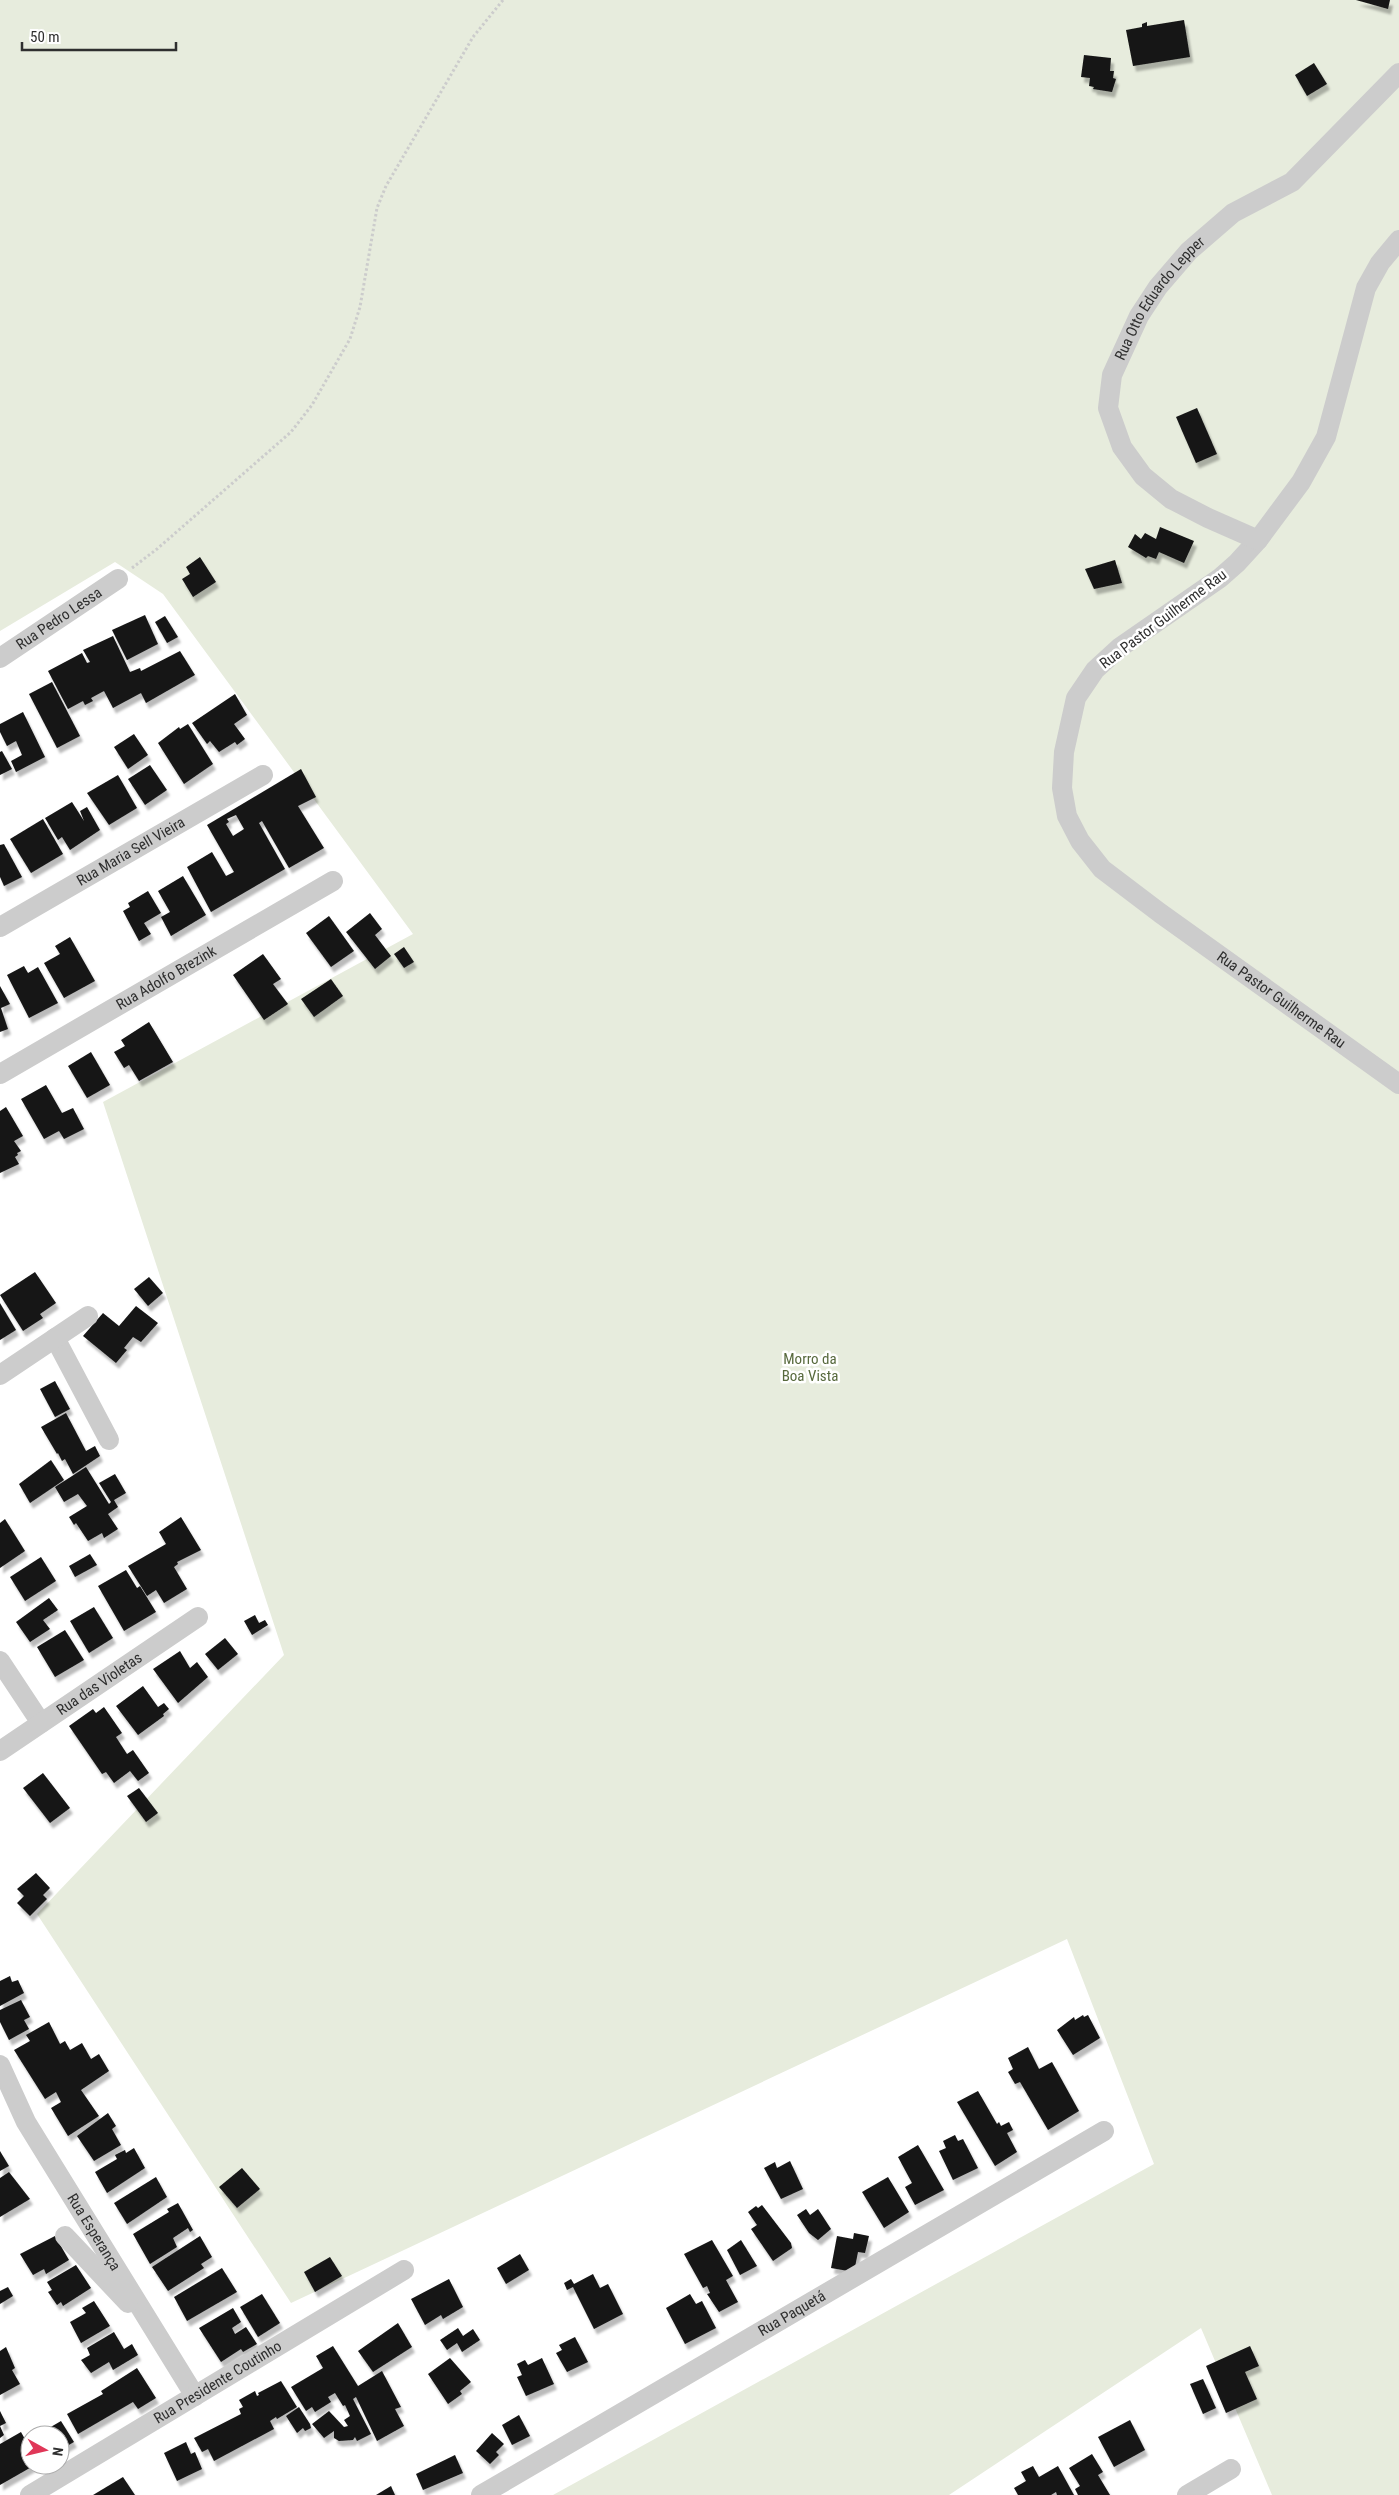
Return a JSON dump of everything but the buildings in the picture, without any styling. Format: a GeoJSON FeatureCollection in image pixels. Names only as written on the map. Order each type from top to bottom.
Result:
{"type":"FeatureCollection","features":[{"type":"Feature","properties":{"kind":"street","name":"Rua Otto Eduardo Lepper"},"geometry":{"type":"LineString","coordinates":[[1258,540],[1208,518],[1171,498],[1143,476],[1122,447],[1108,408],[1112,375],[1139,316],[1158,287],[1189,251],[1234,213],[1292,182],[1399,73]]}},
{"type":"Feature","properties":{"kind":"street","name":"Rua Pastor Guilherme Rau"},"geometry":{"type":"LineString","coordinates":[[1399,240],[1380,263],[1366,288],[1326,437],[1301,482],[1258,540],[1220,578],[1119,648],[1095,670],[1076,698],[1064,752],[1062,788],[1067,816],[1080,841],[1102,868],[1160,913],[1399,1084]]}},
{"type":"Feature","properties":{"kind":"street","name":"Rua Pedro Lessa"},"geometry":{"type":"LineString","coordinates":[[0,658],[118,579]]}},
{"type":"Feature","properties":{"kind":"street","name":"Rua Maria Sell Vieira"},"geometry":{"type":"LineString","coordinates":[[0,927],[262,775]]}},
{"type":"Feature","properties":{"kind":"street","name":"Rua Adolfo Brezink"},"geometry":{"type":"LineString","coordinates":[[0,1074],[333,880]]}},
{"type":"Feature","properties":{"kind":"street"},"geometry":{"type":"LineString","coordinates":[[0,1375],[88,1316]]}},
{"type":"Feature","properties":{"kind":"street"},"geometry":{"type":"LineString","coordinates":[[55,1338],[109,1440]]}},
{"type":"Feature","properties":{"kind":"street","name":"Rua das Violetas"},"geometry":{"type":"LineString","coordinates":[[0,1751],[198,1617]]}},
{"type":"Feature","properties":{"kind":"street"},"geometry":{"type":"LineString","coordinates":[[0,1661],[42,1723]]}},
{"type":"Feature","properties":{"kind":"street","name":"Rua Esperança"},"geometry":{"type":"LineString","coordinates":[[0,2066],[26,2122],[195,2396]]}},
{"type":"Feature","properties":{"kind":"street"},"geometry":{"type":"LineString","coordinates":[[0,2095],[26,2122]]}},
{"type":"Feature","properties":{"kind":"street","name":"Rua Paquetá"},"geometry":{"type":"LineString","coordinates":[[481,2495],[1104,2132]]}},
{"type":"Feature","properties":{"kind":"street"},"geometry":{"type":"LineString","coordinates":[[65,2236],[158,2336]]}},
{"type":"Feature","properties":{"kind":"street","name":"Rua Presidente Coutinho"},"geometry":{"type":"LineString","coordinates":[[30,2495],[404,2270]]}},
{"type":"Feature","properties":{"kind":"street"},"geometry":{"type":"LineString","coordinates":[[1187,2495],[1231,2468]]}},
{"type":"Feature","properties":{"kind":"path"},"geometry":{"type":"LineString","coordinates":[[118,579],[157,550],[291,432],[312,405],[350,339],[360,307],[377,208],[386,186],[473,37],[503,0]]}},
{"type":"Feature","properties":{"kind":"green space","name":"Morro da Boa Vista"},"geometry":{"type":"Polygon","coordinates":[[[0,0],[1399,0],[1399,2495],[1272,2495],[1201,2328],[949,2495],[553,2495],[1154,2164],[1067,1939],[291,2303],[37,1914],[284,1655],[103,1102],[413,934],[163,594],[115,562],[0,631],[0,0]]]}}]}
